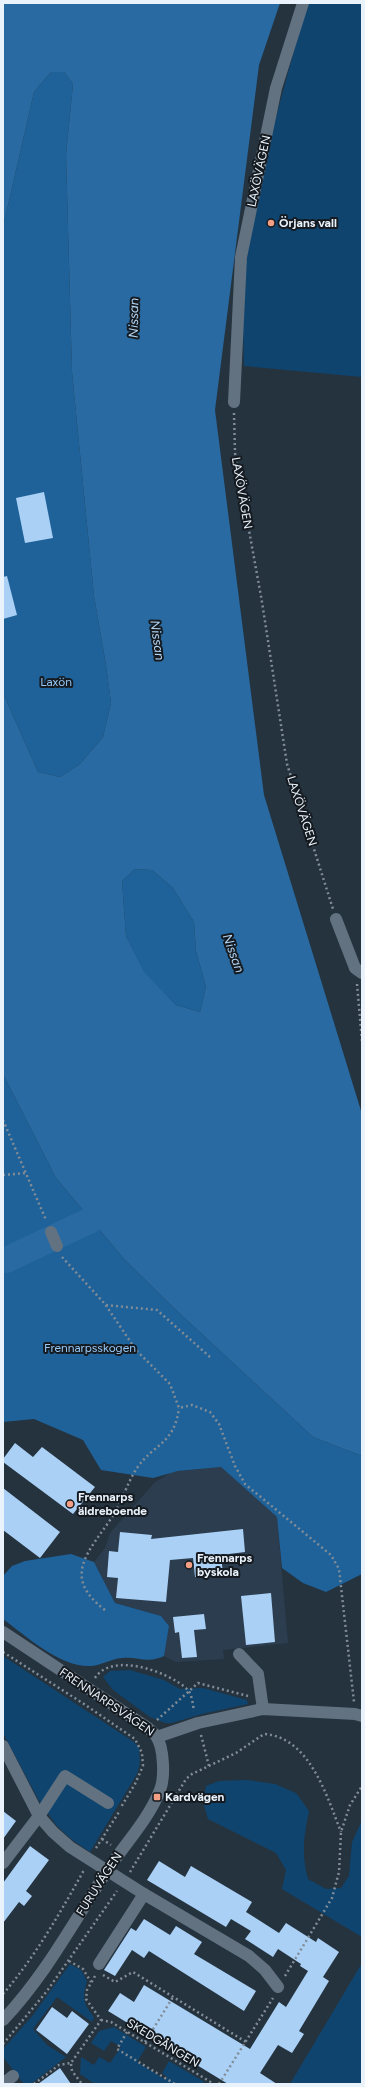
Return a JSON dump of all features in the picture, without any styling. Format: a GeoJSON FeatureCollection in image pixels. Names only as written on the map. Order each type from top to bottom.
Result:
{"type":"FeatureCollection","features":[{"type":"Feature","properties":{"kind":"street","name":"LAXÖVÄGEN"},"geometry":{"type":"LineString","coordinates":[[234,402],[242,257],[276,88],[304,3]]}},
{"type":"Feature","properties":{"kind":"street"},"geometry":{"type":"LineString","coordinates":[[336,919],[359,970]]}},
{"type":"Feature","properties":{"kind":"street"},"geometry":{"type":"LineString","coordinates":[[51,1232],[57,1246]]}},
{"type":"Feature","properties":{"kind":"street","name":"FRENNARPSVÄGEN"},"geometry":{"type":"LineString","coordinates":[[3,1632],[148,1728],[157,1737],[262,1704],[303,1711],[359,1715]]}},
{"type":"Feature","properties":{"kind":"street"},"geometry":{"type":"LineString","coordinates":[[239,1654],[258,1674],[262,1704]]}},
{"type":"Feature","properties":{"kind":"street","name":"FURUVÄGEN"},"geometry":{"type":"LineString","coordinates":[[3,2020],[42,1972],[107,1871],[144,1818],[161,1789],[163,1770],[162,1752],[157,1737]]}},
{"type":"Feature","properties":{"kind":"street"},"geometry":{"type":"LineString","coordinates":[[3,1746],[39,1816],[53,1832],[89,1860],[249,1956],[265,1970],[278,1987]]}},
{"type":"Feature","properties":{"kind":"street"},"geometry":{"type":"LineString","coordinates":[[3,1863],[39,1816],[65,1776],[108,1803]]}},
{"type":"Feature","properties":{"kind":"street"},"geometry":{"type":"LineString","coordinates":[[99,1964],[144,1894]]}},
{"type":"Feature","properties":{"kind":"street"},"geometry":{"type":"LineString","coordinates":[[3,2084],[13,2076]]}},
{"type":"Feature","properties":{"kind":"path","name":"LAXÖVÄGEN"},"geometry":{"type":"LineString","coordinates":[[234,402],[235,453],[262,602],[286,764],[336,919]]}},
{"type":"Feature","properties":{"kind":"path"},"geometry":{"type":"LineString","coordinates":[[359,970],[362,1041]]}},
{"type":"Feature","properties":{"kind":"path"},"geometry":{"type":"LineString","coordinates":[[3,1120],[51,1232]]}},
{"type":"Feature","properties":{"kind":"path"},"geometry":{"type":"LineString","coordinates":[[3,1127],[9,1134]]}},
{"type":"Feature","properties":{"kind":"path"},"geometry":{"type":"LineString","coordinates":[[3,1175],[26,1174]]}},
{"type":"Feature","properties":{"kind":"path"},"geometry":{"type":"LineString","coordinates":[[57,1246],[64,1261],[105,1304],[136,1350],[170,1384],[179,1408],[177,1421],[170,1435],[137,1468],[112,1516],[84,1559],[82,1574],[86,1590],[93,1601],[105,1610]]}},
{"type":"Feature","properties":{"kind":"path"},"geometry":{"type":"LineString","coordinates":[[105,1304],[157,1310],[210,1357]]}},
{"type":"Feature","properties":{"kind":"path"},"geometry":{"type":"LineString","coordinates":[[179,1408],[192,1405],[210,1412],[219,1424],[235,1466],[245,1484],[332,1554],[339,1569],[359,1715]]}},
{"type":"Feature","properties":{"kind":"path"},"geometry":{"type":"LineString","coordinates":[[3,1652],[79,1700],[135,1739],[142,1753],[143,1766],[140,1774],[89,1860],[60,1914],[16,1980],[3,1994]]}},
{"type":"Feature","properties":{"kind":"path"},"geometry":{"type":"LineString","coordinates":[[79,1700],[99,1672],[114,1666],[133,1666],[158,1672],[170,1678],[189,1691],[209,1766]]}},
{"type":"Feature","properties":{"kind":"path"},"geometry":{"type":"LineString","coordinates":[[135,1739],[198,1683],[262,1704]]}},
{"type":"Feature","properties":{"kind":"path"},"geometry":{"type":"LineString","coordinates":[[3,2044],[47,1992],[137,1862],[180,1786],[192,1774],[247,1747],[264,1734],[280,1738],[296,1749],[312,1767],[324,1789],[341,1832]]}},
{"type":"Feature","properties":{"kind":"path"},"geometry":{"type":"LineString","coordinates":[[219,2084],[238,2052],[246,2042],[332,1898],[339,1872],[341,1832],[350,1805],[362,1786]]}},
{"type":"Feature","properties":{"kind":"path"},"geometry":{"type":"LineString","coordinates":[[69,1960],[83,1969],[91,1982]]}},
{"type":"Feature","properties":{"kind":"path"},"geometry":{"type":"LineString","coordinates":[[82,2084],[72,2071],[71,2064],[101,2020],[86,1999],[87,1990],[98,1972],[115,1982],[133,1972],[246,2042]]}},
{"type":"Feature","properties":{"kind":"path"},"geometry":{"type":"LineString","coordinates":[[145,2042],[173,1997]]}},
{"type":"Feature","properties":{"kind":"path","name":"SKEDGÅNGEN"},"geometry":{"type":"LineString","coordinates":[[101,2020],[111,2022],[214,2084]]}},
{"type":"Feature","properties":{"kind":"path"},"geometry":{"type":"LineString","coordinates":[[127,2032],[117,2049],[175,2084]]}},
{"type":"Feature","properties":{"kind":"path"},"geometry":{"type":"LineString","coordinates":[[34,2084],[59,2065],[71,2064]]}},
{"type":"Feature","properties":{"kind":"shaded area"},"geometry":{"type":"Polygon","coordinates":[[[307,3],[362,3],[362,377],[244,366],[242,284],[264,161],[307,3]]]}},
{"type":"Feature","properties":{"kind":"shaded area","name":"Frennarps byskola"},"geometry":{"type":"Polygon","coordinates":[[[221,1467],[277,1517],[288,1643],[223,1650],[224,1659],[176,1662],[164,1656],[169,1626],[161,1616],[115,1603],[94,1562],[105,1548],[110,1533],[155,1482],[172,1472],[221,1467]]]}},
{"type":"Feature","properties":{"kind":"shaded area"},"geometry":{"type":"Polygon","coordinates":[[[3,1656],[134,1742],[139,1748],[140,1763],[137,1774],[90,1852],[71,1839],[56,1825],[38,1799],[3,1733],[3,1656]]]}},
{"type":"Feature","properties":{"kind":"shaded area"},"geometry":{"type":"Polygon","coordinates":[[[130,1670],[164,1680],[180,1689],[203,1688],[247,1700],[248,1704],[202,1714],[172,1723],[165,1723],[150,1717],[113,1690],[103,1677],[110,1671],[130,1670]]]}},
{"type":"Feature","properties":{"kind":"shaded area"},"geometry":{"type":"Polygon","coordinates":[[[247,1780],[275,1784],[296,1793],[309,1811],[304,1845],[304,1861],[308,1879],[326,1889],[341,1888],[349,1876],[352,1842],[362,1820],[362,1937],[282,1889],[286,1870],[276,1853],[208,1819],[203,1802],[206,1786],[219,1781],[247,1780]]]}},
{"type":"Feature","properties":{"kind":"shaded area"},"geometry":{"type":"Polygon","coordinates":[[[362,1963],[362,2084],[290,2084],[362,1963]]]}},
{"type":"Feature","properties":{"kind":"shaded area"},"geometry":{"type":"Polygon","coordinates":[[[70,1964],[81,1970],[87,1981],[84,1992],[84,2000],[94,2017],[92,2022],[57,1997],[33,2029],[47,2045],[66,2057],[31,2084],[24,2084],[3,2057],[3,2049],[33,2015],[70,1964]]]}},
{"type":"Feature","properties":{"kind":"shaded area"},"geometry":{"type":"Polygon","coordinates":[[[114,2027],[146,2047],[137,2062],[166,2080],[167,2077],[162,2073],[169,2061],[203,2081],[204,2084],[95,2084],[80,2074],[81,2057],[94,2065],[99,2057],[110,2063],[121,2047],[111,2041],[104,2051],[91,2043],[99,2031],[114,2027]]]}},
{"type":"Feature","properties":{"kind":"green space","name":"Laxön"},"geometry":{"type":"Polygon","coordinates":[[[51,72],[64,72],[73,84],[66,154],[72,372],[94,596],[111,703],[103,737],[80,764],[60,777],[38,772],[3,693],[3,227],[34,92],[51,72]]]}},
{"type":"Feature","properties":{"kind":"green space"},"geometry":{"type":"Polygon","coordinates":[[[135,869],[152,870],[173,888],[194,922],[196,951],[206,987],[200,1012],[176,1005],[144,973],[126,936],[122,881],[135,869]]]}},
{"type":"Feature","properties":{"kind":"green space","name":"Frennarpsskogen"},"geometry":{"type":"Polygon","coordinates":[[[3,1074],[56,1178],[124,1259],[175,1309],[313,1437],[362,1456],[362,1574],[326,1592],[303,1583],[282,1568],[277,1517],[221,1467],[178,1471],[153,1478],[101,1470],[83,1440],[34,1419],[3,1422],[3,1074]]]}},
{"type":"Feature","properties":{"kind":"green space"},"geometry":{"type":"Polygon","coordinates":[[[71,1554],[94,1562],[115,1603],[161,1616],[169,1626],[164,1656],[148,1660],[122,1658],[91,1666],[80,1665],[68,1662],[44,1650],[3,1619],[3,1576],[12,1566],[25,1561],[71,1554]]]}},
{"type":"Feature","properties":{"kind":"water","name":"Nissan"},"geometry":{"type":"Polygon","coordinates":[[[3,3],[280,3],[259,65],[215,410],[264,795],[362,1114],[362,1456],[313,1437],[175,1309],[124,1259],[56,1178],[3,1074],[3,693],[38,772],[60,777],[80,764],[103,737],[111,703],[94,596],[72,372],[66,154],[73,84],[64,72],[51,72],[34,92],[3,227],[3,3]],[[135,869],[122,881],[126,936],[144,972],[176,1005],[200,1012],[206,987],[196,951],[194,922],[173,888],[152,870],[135,869]]]}},
{"type":"Feature","properties":{"kind":"building"},"geometry":{"type":"Polygon","coordinates":[[[44,492],[53,538],[25,543],[16,498],[44,492]]]}},
{"type":"Feature","properties":{"kind":"building"},"geometry":{"type":"Polygon","coordinates":[[[7,576],[17,615],[3,619],[3,577],[7,576]]]}},
{"type":"Feature","properties":{"kind":"building"},"geometry":{"type":"Polygon","coordinates":[[[15,1443],[33,1457],[42,1447],[95,1487],[73,1514],[3,1462],[3,1459],[15,1443]]]}},
{"type":"Feature","properties":{"kind":"building"},"geometry":{"type":"Polygon","coordinates":[[[3,1488],[60,1532],[40,1558],[3,1530],[3,1488]]]}},
{"type":"Feature","properties":{"kind":"building"},"geometry":{"type":"Polygon","coordinates":[[[243,1529],[245,1552],[221,1555],[223,1574],[195,1577],[193,1558],[170,1560],[166,1602],[116,1598],[118,1578],[107,1577],[109,1551],[118,1552],[120,1532],[152,1535],[151,1539],[243,1529]]]}},
{"type":"Feature","properties":{"kind":"building"},"geometry":{"type":"Polygon","coordinates":[[[271,1593],[275,1642],[246,1645],[241,1596],[271,1593]]]}},
{"type":"Feature","properties":{"kind":"building"},"geometry":{"type":"Polygon","coordinates":[[[204,1614],[206,1629],[194,1630],[197,1657],[182,1658],[179,1632],[175,1633],[173,1617],[204,1614]]]}},
{"type":"Feature","properties":{"kind":"building"},"geometry":{"type":"Polygon","coordinates":[[[3,1811],[16,1821],[3,1839],[3,1811]]]}},
{"type":"Feature","properties":{"kind":"building"},"geometry":{"type":"Polygon","coordinates":[[[30,1846],[49,1860],[26,1891],[32,1896],[24,1906],[19,1902],[3,1923],[3,1883],[30,1846]]]}},
{"type":"Feature","properties":{"kind":"building"},"geometry":{"type":"Polygon","coordinates":[[[159,1861],[185,1877],[191,1866],[252,1902],[246,1912],[279,1933],[286,1923],[316,1942],[318,1938],[339,1952],[323,1977],[329,1981],[299,2031],[304,2034],[292,2053],[278,2045],[260,2073],[277,2084],[228,2084],[108,2011],[120,1993],[134,2002],[144,1985],[250,2049],[279,2002],[286,2007],[308,1971],[300,1966],[301,1964],[278,1949],[273,1957],[245,1939],[251,1931],[231,1919],[226,1927],[147,1880],[159,1861]]]}},
{"type":"Feature","properties":{"kind":"building"},"geometry":{"type":"Polygon","coordinates":[[[144,1919],[170,1935],[176,1926],[202,1942],[194,1954],[256,1991],[244,2011],[149,1951],[144,1958],[132,1950],[115,1976],[104,1970],[131,1928],[136,1931],[144,1919]]]}},
{"type":"Feature","properties":{"kind":"building"},"geometry":{"type":"Polygon","coordinates":[[[52,2007],[67,2018],[72,2011],[89,2024],[67,2054],[36,2030],[52,2007]]]}},
{"type":"Feature","properties":{"kind":"building"},"geometry":{"type":"Polygon","coordinates":[[[60,2068],[71,2084],[38,2084],[60,2068]]]}},
{"type":"Feature","properties":{"kind":"waterway"},"geometry":{"type":"LineString","coordinates":[[6,1260],[91,1220]]}},
{"type":"Feature","properties":{"kind":"place","name":"Örjans vall"},"geometry":{"type":"Point","coordinates":[271,223]}},
{"type":"Feature","properties":{"kind":"place","name":"Frennarps äldreboende"},"geometry":{"type":"Point","coordinates":[70,1504]}},
{"type":"Feature","properties":{"kind":"place","name":"Frennarps byskola"},"geometry":{"type":"Point","coordinates":[189,1565]}},
{"type":"Feature","properties":{"kind":"place","name":"Kardvägen"},"geometry":{"type":"Point","coordinates":[157,1797]}}]}
